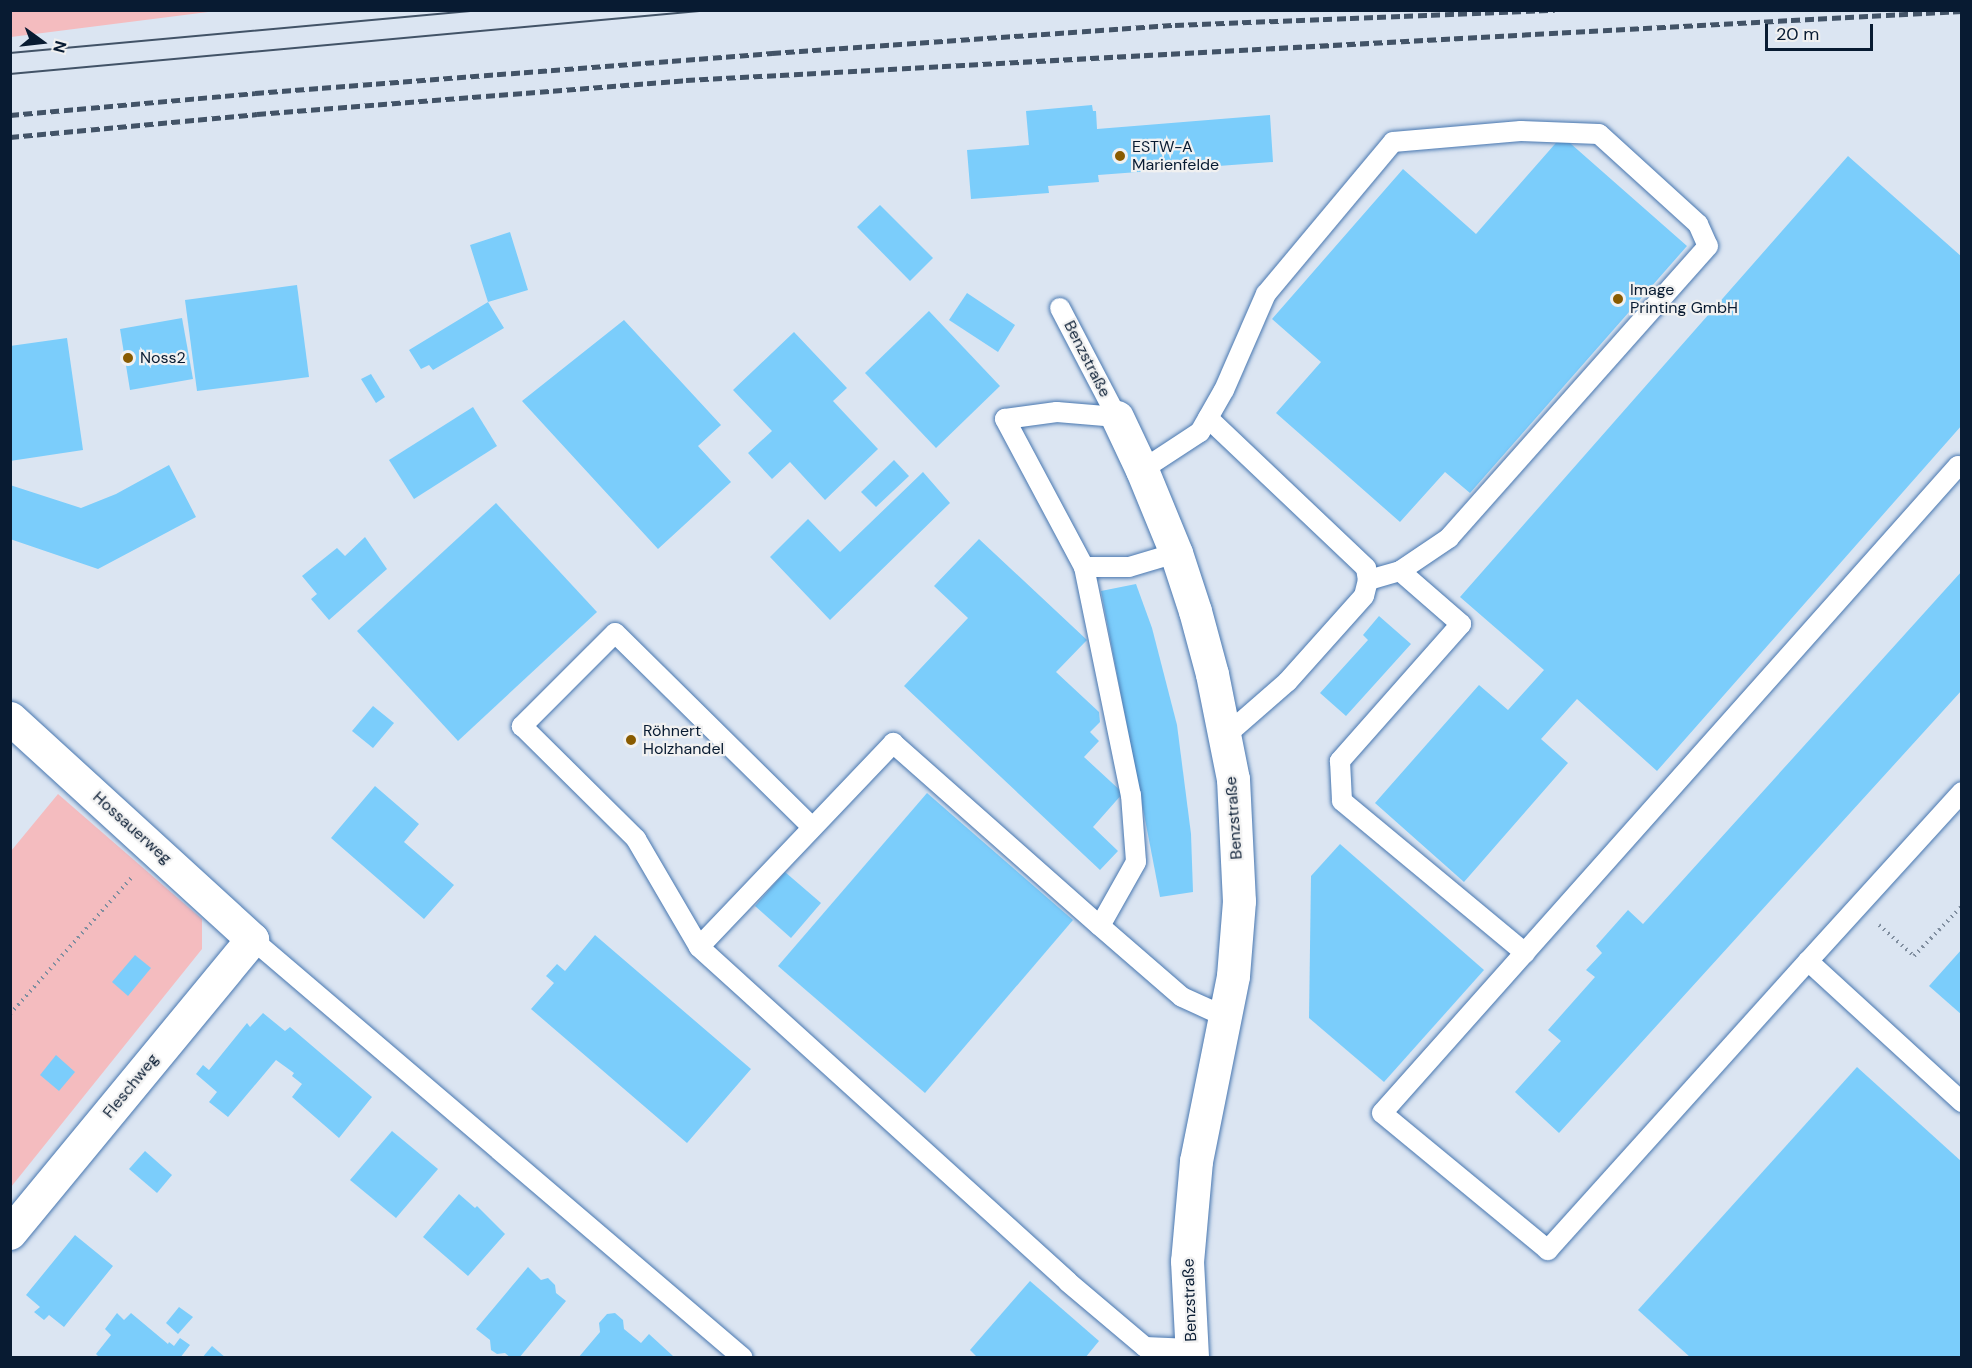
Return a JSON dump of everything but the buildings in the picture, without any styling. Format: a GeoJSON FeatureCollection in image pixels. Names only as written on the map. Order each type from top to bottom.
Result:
{"type":"FeatureCollection","features":[{"type":"Feature","properties":{"kind":"street","name":"Benzstraße"},"geometry":{"type":"LineString","coordinates":[[1117,417],[1142,470],[1176,553],[1195,611],[1233,779],[1239,901],[1233,976],[1196,1161],[1187,1261],[1191,1353]]}},
{"type":"Feature","properties":{"kind":"street","name":"Hossauerweg"},"geometry":{"type":"LineString","coordinates":[[10,718],[252,939]]}},
{"type":"Feature","properties":{"kind":"street","name":"Fleschweg"},"geometry":{"type":"LineString","coordinates":[[10,1233],[252,939]]}},
{"type":"Feature","properties":{"kind":"lane"},"geometry":{"type":"LineString","coordinates":[[1142,470],[1200,432],[1224,390],[1266,294],[1393,142],[1521,131],[1599,134],[1698,224],[1708,246],[1449,538],[1401,571],[1368,580]]}},
{"type":"Feature","properties":{"kind":"lane","name":"Benzstraße"},"geometry":{"type":"LineString","coordinates":[[1060,308],[1117,417]]}},
{"type":"Feature","properties":{"kind":"lane"},"geometry":{"type":"LineString","coordinates":[[1100,926],[1136,862],[1131,795],[1084,567],[1005,419],[1057,412],[1117,417]]}},
{"type":"Feature","properties":{"kind":"lane"},"geometry":{"type":"LineString","coordinates":[[1208,418],[1366,568],[1368,580],[1364,596],[1287,682],[1224,737]]}},
{"type":"Feature","properties":{"kind":"lane"},"geometry":{"type":"LineString","coordinates":[[1962,468],[1958,466],[1382,1113],[1548,1250],[1962,792]]}},
{"type":"Feature","properties":{"kind":"lane"},"geometry":{"type":"LineString","coordinates":[[1084,567],[1129,567],[1176,553]]}},
{"type":"Feature","properties":{"kind":"lane"},"geometry":{"type":"LineString","coordinates":[[1401,571],[1461,624],[1340,761],[1342,801],[1525,953]]}},
{"type":"Feature","properties":{"kind":"lane"},"geometry":{"type":"LineString","coordinates":[[811,826],[615,633],[522,726],[636,839],[699,947],[1068,1282],[1144,1347],[1191,1353]]}},
{"type":"Feature","properties":{"kind":"lane"},"geometry":{"type":"LineString","coordinates":[[699,947],[811,826],[893,743],[1182,997],[1226,1017]]}},
{"type":"Feature","properties":{"kind":"lane"},"geometry":{"type":"LineString","coordinates":[[252,939],[743,1358]]}},
{"type":"Feature","properties":{"kind":"lane"},"geometry":{"type":"LineString","coordinates":[[1808,961],[1962,1102]]}},
{"type":"Feature","properties":{"kind":"path"},"geometry":{"type":"LineString","coordinates":[[10,1014],[155,850]]}},
{"type":"Feature","properties":{"kind":"path"},"geometry":{"type":"LineString","coordinates":[[1879,924],[1914,956],[1962,906]]}},
{"type":"Feature","properties":{"kind":"shaded area"},"geometry":{"type":"Polygon","coordinates":[[[11,10],[216,10],[216,11],[11,37],[11,10]]]}},
{"type":"Feature","properties":{"kind":"shaded area"},"geometry":{"type":"Polygon","coordinates":[[[58,794],[202,919],[202,949],[11,1187],[11,851],[58,794]]]}},
{"type":"Feature","properties":{"kind":"tram line"},"geometry":{"type":"LineString","coordinates":[[10,53],[481,10]]}},
{"type":"Feature","properties":{"kind":"tram line"},"geometry":{"type":"LineString","coordinates":[[10,74],[710,10]]}},
{"type":"Feature","properties":{"kind":"railway"},"geometry":{"type":"LineString","coordinates":[[10,115],[255,93],[772,53],[1175,25],[1555,10]]}},
{"type":"Feature","properties":{"kind":"railway"},"geometry":{"type":"LineString","coordinates":[[10,137],[257,114],[686,80],[1962,11]]}},
{"type":"Feature","properties":{"kind":"place","name":"ESTW-A Marienfelde"},"geometry":{"type":"Point","coordinates":[1120,156]}},
{"type":"Feature","properties":{"kind":"place","name":"Image Printing GmbH"},"geometry":{"type":"Point","coordinates":[1618,299]}},
{"type":"Feature","properties":{"kind":"place","name":"Noss2"},"geometry":{"type":"Point","coordinates":[128,358]}},
{"type":"Feature","properties":{"kind":"place","name":"Röhnert Holzhandel"},"geometry":{"type":"Point","coordinates":[631,740]}}]}
